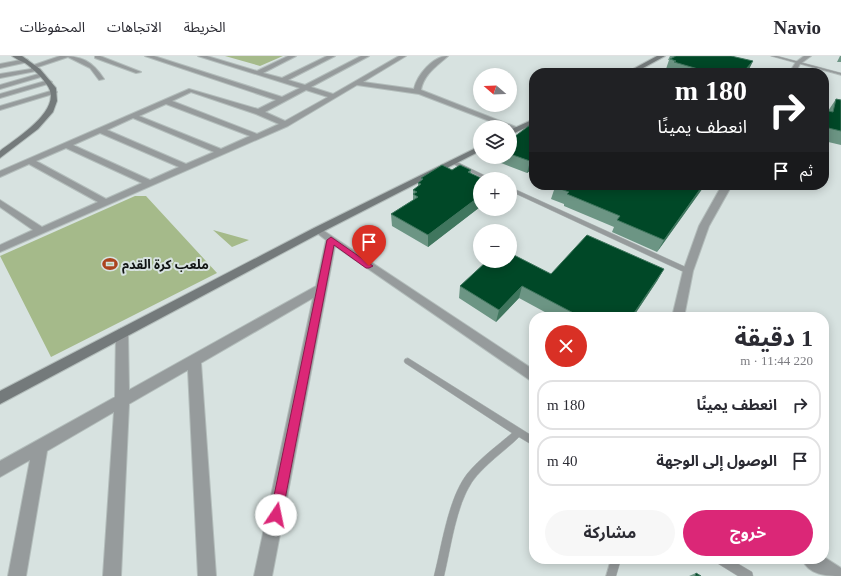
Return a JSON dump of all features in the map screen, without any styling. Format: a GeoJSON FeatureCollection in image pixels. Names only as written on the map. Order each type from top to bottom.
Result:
{"type":"FeatureCollection","features":[{"type":"Feature","properties":{"kind":"street"},"geometry":{"type":"LineString","coordinates":[[0,154],[30,132],[44,118],[52,106],[54,92],[49,82],[26,61],[15,56]]}},
{"type":"Feature","properties":{"kind":"street"},"geometry":{"type":"LineString","coordinates":[[0,76],[35,68],[66,56]]}},
{"type":"Feature","properties":{"kind":"street"},"geometry":{"type":"LineString","coordinates":[[71,56],[92,67],[101,79]]}},
{"type":"Feature","properties":{"kind":"street"},"geometry":{"type":"LineString","coordinates":[[148,56],[283,100]]}},
{"type":"Feature","properties":{"kind":"street"},"geometry":{"type":"LineString","coordinates":[[201,56],[333,96]]}},
{"type":"Feature","properties":{"kind":"street"},"geometry":{"type":"LineString","coordinates":[[257,74],[293,56]]}},
{"type":"Feature","properties":{"kind":"street"},"geometry":{"type":"LineString","coordinates":[[282,81],[332,56]]}},
{"type":"Feature","properties":{"kind":"street"},"geometry":{"type":"LineString","coordinates":[[259,112],[366,56]]}},
{"type":"Feature","properties":{"kind":"street"},"geometry":{"type":"LineString","coordinates":[[0,249],[285,124],[403,56]]}},
{"type":"Feature","properties":{"kind":"street"},"geometry":{"type":"LineString","coordinates":[[419,92],[417,89],[430,68],[445,56]]}},
{"type":"Feature","properties":{"kind":"street"},"geometry":{"type":"LineString","coordinates":[[639,68],[662,56]]}},
{"type":"Feature","properties":{"kind":"street"},"geometry":{"type":"LineString","coordinates":[[795,68],[798,63],[808,56]]}},
{"type":"Feature","properties":{"kind":"street"},"geometry":{"type":"LineString","coordinates":[[84,62],[99,57],[138,72]]}},
{"type":"Feature","properties":{"kind":"street"},"geometry":{"type":"LineString","coordinates":[[0,66],[26,61]]}},
{"type":"Feature","properties":{"kind":"street"},"geometry":{"type":"LineString","coordinates":[[196,72],[220,62]]}},
{"type":"Feature","properties":{"kind":"street"},"geometry":{"type":"LineString","coordinates":[[0,86],[42,75]]}},
{"type":"Feature","properties":{"kind":"street"},"geometry":{"type":"LineString","coordinates":[[0,96],[49,82]]}},
{"type":"Feature","properties":{"kind":"street"},"geometry":{"type":"LineString","coordinates":[[355,83],[419,92],[487,120]]}},
{"type":"Feature","properties":{"kind":"street"},"geometry":{"type":"LineString","coordinates":[[0,174],[191,90],[259,112],[285,124]]}},
{"type":"Feature","properties":{"kind":"street"},"geometry":{"type":"LineString","coordinates":[[0,108],[54,92]]}},
{"type":"Feature","properties":{"kind":"street"},"geometry":{"type":"LineString","coordinates":[[165,101],[256,136]]}},
{"type":"Feature","properties":{"kind":"street"},"geometry":{"type":"LineString","coordinates":[[133,116],[221,152]]}},
{"type":"Feature","properties":{"kind":"street"},"geometry":{"type":"LineString","coordinates":[[517,130],[529,124]]}},
{"type":"Feature","properties":{"kind":"street"},"geometry":{"type":"LineString","coordinates":[[100,130],[186,167]]}},
{"type":"Feature","properties":{"kind":"street"},"geometry":{"type":"LineString","coordinates":[[67,145],[149,183]]}},
{"type":"Feature","properties":{"kind":"street"},"geometry":{"type":"LineString","coordinates":[[0,398],[318,230],[473,152]]}},
{"type":"Feature","properties":{"kind":"street"},"geometry":{"type":"LineString","coordinates":[[30,161],[105,202]]}},
{"type":"Feature","properties":{"kind":"street"},"geometry":{"type":"LineString","coordinates":[[679,312],[688,271],[704,226],[724,190]]}},
{"type":"Feature","properties":{"kind":"street"},"geometry":{"type":"LineString","coordinates":[[0,203],[40,231]]}},
{"type":"Feature","properties":{"kind":"street"},"geometry":{"type":"LineString","coordinates":[[318,230],[529,374]]}},
{"type":"Feature","properties":{"kind":"street"},"geometry":{"type":"LineString","coordinates":[[263,576],[331,240]]}},
{"type":"Feature","properties":{"kind":"street"},"geometry":{"type":"LineString","coordinates":[[0,469],[322,288]]}},
{"type":"Feature","properties":{"kind":"street"},"geometry":{"type":"LineString","coordinates":[[112,576],[122,400],[122,333]]}},
{"type":"Feature","properties":{"kind":"street"},"geometry":{"type":"LineString","coordinates":[[194,359],[207,576]]}},
{"type":"Feature","properties":{"kind":"street"},"geometry":{"type":"LineString","coordinates":[[17,576],[40,447]]}},
{"type":"Feature","properties":{"kind":"street"},"geometry":{"type":"LineString","coordinates":[[819,564],[838,576]]}},
{"type":"Feature","properties":{"kind":"lane"},"geometry":{"type":"LineString","coordinates":[[773,56],[818,68]]}},
{"type":"Feature","properties":{"kind":"lane"},"geometry":{"type":"LineString","coordinates":[[829,71],[841,74]]}},
{"type":"Feature","properties":{"kind":"lane"},"geometry":{"type":"LineString","coordinates":[[453,162],[474,172]]}},
{"type":"Feature","properties":{"kind":"lane"},"geometry":{"type":"LineString","coordinates":[[517,192],[688,271]]}},
{"type":"Feature","properties":{"kind":"lane"},"geometry":{"type":"LineString","coordinates":[[408,362],[529,439]]}},
{"type":"Feature","properties":{"kind":"lane"},"geometry":{"type":"LineString","coordinates":[[440,576],[457,504],[463,487],[477,470],[519,432]]}},
{"type":"Feature","properties":{"kind":"lane"},"geometry":{"type":"LineString","coordinates":[[611,576],[615,564]]}},
{"type":"Feature","properties":{"kind":"lane"},"geometry":{"type":"LineString","coordinates":[[728,564],[748,576]]}},
{"type":"Feature","properties":{"kind":"green space"},"geometry":{"type":"Polygon","coordinates":[[[225,56],[283,56],[260,66],[225,56]]]}},
{"type":"Feature","properties":{"kind":"green space"},"geometry":{"type":"Polygon","coordinates":[[[135,196],[146,196],[217,273],[51,357],[0,256],[135,196]]]}},
{"type":"Feature","properties":{"kind":"green space"},"geometry":{"type":"Polygon","coordinates":[[[213,230],[249,240],[232,247],[213,230]]]}},
{"type":"Feature","properties":{"kind":"building"},"geometry":{"type":"Polygon","coordinates":[[[676,56],[731,56],[753,61],[747,68],[695,68],[674,62],[676,61],[670,59],[676,56]]]}},
{"type":"Feature","properties":{"kind":"building"},"geometry":{"type":"Polygon","coordinates":[[[836,99],[841,100],[841,131],[829,128],[829,111],[833,112],[836,99]]]}},
{"type":"Feature","properties":{"kind":"building"},"geometry":{"type":"Polygon","coordinates":[[[529,126],[529,161],[517,156],[517,135],[529,126]]]}},
{"type":"Feature","properties":{"kind":"building"},"geometry":{"type":"Polygon","coordinates":[[[442,165],[452,170],[460,165],[471,170],[468,172],[473,174],[473,201],[428,235],[391,214],[418,197],[413,194],[417,192],[413,190],[421,184],[418,183],[423,179],[421,178],[442,165]]]}},
{"type":"Feature","properties":{"kind":"building"},"geometry":{"type":"Polygon","coordinates":[[[563,190],[699,190],[664,240],[617,220],[620,216],[567,194],[569,192],[563,190]]]}},
{"type":"Feature","properties":{"kind":"building"},"geometry":{"type":"Polygon","coordinates":[[[587,235],[664,269],[635,312],[571,312],[522,286],[499,310],[460,286],[479,268],[517,268],[517,257],[551,274],[587,235]]]}},
{"type":"Feature","properties":{"kind":"place","name":"ملعب كرة القدم"},"geometry":{"type":"Point","coordinates":[110,264]}},
{"type":"Feature","properties":{"kind":"route"},"geometry":{"type":"LineString","coordinates":[[276,515],[331,240],[369,266]]}}]}
